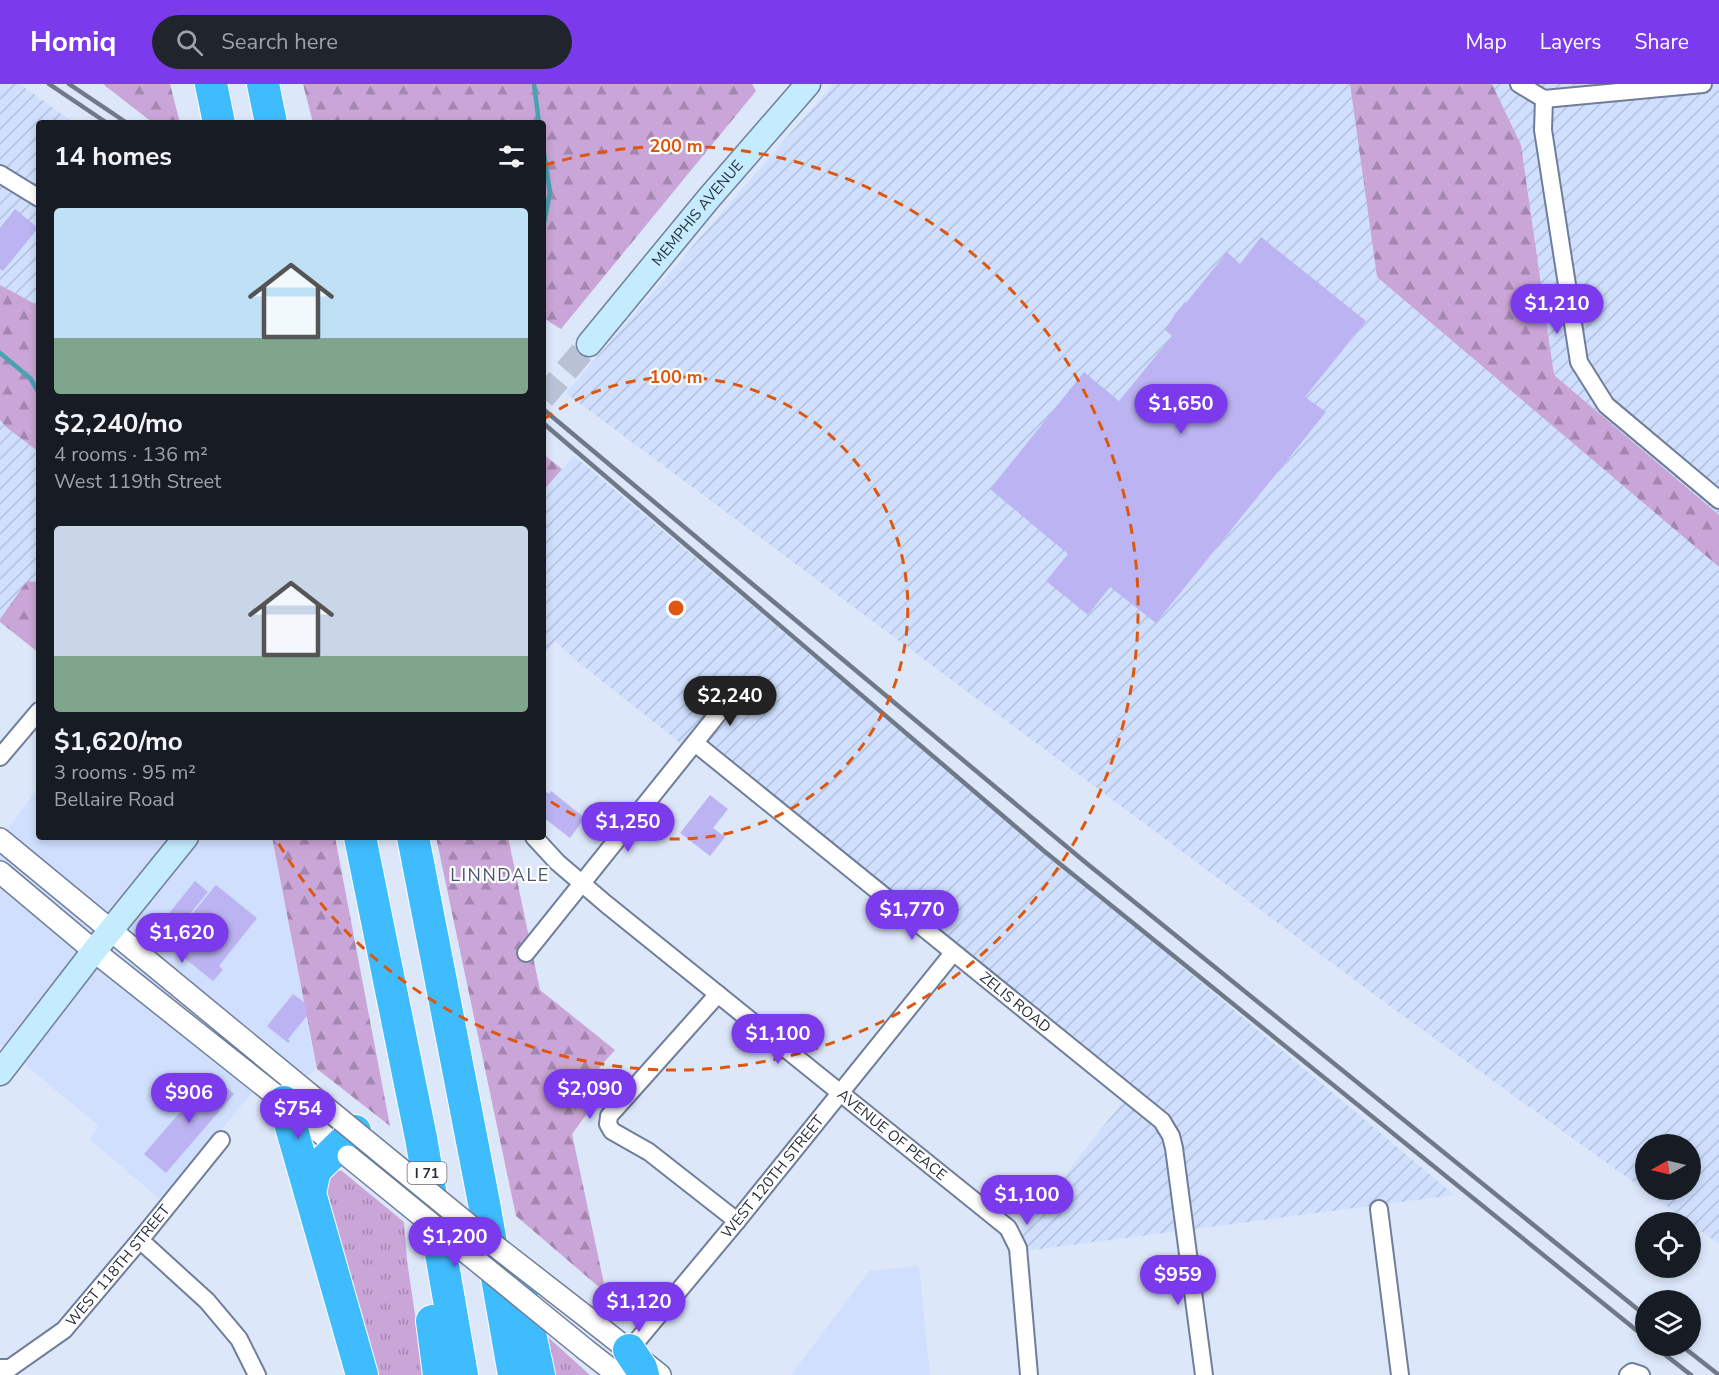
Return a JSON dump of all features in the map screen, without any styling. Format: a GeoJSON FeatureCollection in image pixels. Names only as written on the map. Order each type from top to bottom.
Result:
{"type":"FeatureCollection","features":[{"type":"Feature","properties":{"kind":"highway"},"geometry":{"type":"LineString","coordinates":[[211,84],[218,120]]}},
{"type":"Feature","properties":{"kind":"highway"},"geometry":{"type":"LineString","coordinates":[[262,84],[270,120]]}},
{"type":"Feature","properties":{"kind":"highway","name":"I 71"},"geometry":{"type":"LineString","coordinates":[[361,840],[421,1138],[462,1375]]}},
{"type":"Feature","properties":{"kind":"highway"},"geometry":{"type":"LineString","coordinates":[[414,840],[484,1203],[514,1375]]}},
{"type":"Feature","properties":{"kind":"highway"},"geometry":{"type":"LineString","coordinates":[[387,973],[405,1156],[439,1375]]}},
{"type":"Feature","properties":{"kind":"highway"},"geometry":{"type":"LineString","coordinates":[[442,982],[498,1195],[539,1375]]}},
{"type":"Feature","properties":{"kind":"highway"},"geometry":{"type":"LineString","coordinates":[[284,1102],[362,1375]]}},
{"type":"Feature","properties":{"kind":"highway"},"geometry":{"type":"LineString","coordinates":[[310,1193],[315,1170],[345,1139]]}},
{"type":"Feature","properties":{"kind":"main road","name":"MEMPHIS AVENUE"},"geometry":{"type":"LineString","coordinates":[[589,344],[709,198],[808,84]]}},
{"type":"Feature","properties":{"kind":"main road"},"geometry":{"type":"LineString","coordinates":[[0,1073],[184,840]]}},
{"type":"Feature","properties":{"kind":"street"},"geometry":{"type":"LineString","coordinates":[[1519,84],[1544,99],[1703,84]]}},
{"type":"Feature","properties":{"kind":"street"},"geometry":{"type":"LineString","coordinates":[[1544,99],[1543,130],[1579,362],[1606,405],[1719,500]]}},
{"type":"Feature","properties":{"kind":"street"},"geometry":{"type":"LineString","coordinates":[[0,174],[36,196]]}},
{"type":"Feature","properties":{"kind":"street"},"geometry":{"type":"LineString","coordinates":[[526,953],[729,700]]}},
{"type":"Feature","properties":{"kind":"street"},"geometry":{"type":"LineString","coordinates":[[0,757],[36,715]]}},
{"type":"Feature","properties":{"kind":"street","name":"ZELIS ROAD"},"geometry":{"type":"LineString","coordinates":[[695,743],[1159,1117],[1166,1126],[1174,1148],[1204,1375]]}},
{"type":"Feature","properties":{"kind":"street"},"geometry":{"type":"LineString","coordinates":[[0,839],[110,931],[586,1350],[625,1368],[660,1375]]}},
{"type":"Feature","properties":{"kind":"street","name":"AVENUE OF PEACE"},"geometry":{"type":"LineString","coordinates":[[537,840],[550,856],[581,883],[1005,1225],[1015,1239],[1019,1255],[1029,1375]]}},
{"type":"Feature","properties":{"kind":"street"},"geometry":{"type":"LineString","coordinates":[[0,872],[94,951],[284,1102],[345,1139],[484,1238],[593,1322],[625,1368]]}},
{"type":"Feature","properties":{"kind":"street","name":"WEST 120TH STREET"},"geometry":{"type":"LineString","coordinates":[[625,1368],[737,1221],[953,952]]}},
{"type":"Feature","properties":{"kind":"street"},"geometry":{"type":"LineString","coordinates":[[718,994],[609,1116],[608,1124],[612,1131],[649,1152],[737,1221]]}},
{"type":"Feature","properties":{"kind":"street","name":"WEST 118TH STREET"},"geometry":{"type":"LineString","coordinates":[[10,1370],[64,1330],[221,1140]]}},
{"type":"Feature","properties":{"kind":"street"},"geometry":{"type":"LineString","coordinates":[[1379,1209],[1400,1375]]}},
{"type":"Feature","properties":{"kind":"street"},"geometry":{"type":"LineString","coordinates":[[140,1240],[207,1301],[238,1339],[256,1375]]}},
{"type":"Feature","properties":{"kind":"shaded area"},"geometry":{"type":"Polygon","coordinates":[[[0,84],[20,84],[70,120],[36,120],[36,304],[0,285],[0,84]]]}},
{"type":"Feature","properties":{"kind":"shaded area"},"geometry":{"type":"Polygon","coordinates":[[[833,84],[1350,84],[1377,277],[1719,567],[1719,1244],[1701,1231],[1701,1212],[1675,1212],[1658,1200],[1701,1200],[1701,1134],[1635,1134],[1635,1183],[1383,1001],[566,393],[833,84]]]}},
{"type":"Feature","properties":{"kind":"shaded area"},"geometry":{"type":"Polygon","coordinates":[[[1492,84],[1719,84],[1719,515],[1554,375],[1521,145],[1492,84]]]}},
{"type":"Feature","properties":{"kind":"shaded area"},"geometry":{"type":"Polygon","coordinates":[[[0,420],[36,450],[36,582],[27,581],[0,619],[0,420]]]}},
{"type":"Feature","properties":{"kind":"shaded area"},"geometry":{"type":"Polygon","coordinates":[[[574,456],[1454,1195],[1026,1251],[1021,1230],[1126,1098],[555,641],[546,651],[546,488],[574,456]]]}},
{"type":"Feature","properties":{"kind":"shaded area"},"geometry":{"type":"Polygon","coordinates":[[[36,790],[36,840],[273,840],[316,1069],[308,1076],[282,1056],[162,1201],[89,1139],[99,1126],[0,1044],[0,826],[7,830],[36,790]]]}},
{"type":"Feature","properties":{"kind":"shaded area"},"geometry":{"type":"Polygon","coordinates":[[[919,1266],[930,1375],[791,1375],[869,1271],[919,1266]]]}},
{"type":"Feature","properties":{"kind":"green space"},"geometry":{"type":"Polygon","coordinates":[[[103,84],[170,84],[179,120],[149,120],[103,84]]]}},
{"type":"Feature","properties":{"kind":"green space"},"geometry":{"type":"Polygon","coordinates":[[[303,84],[752,84],[756,91],[561,329],[546,320],[546,120],[312,120],[303,84]]]}},
{"type":"Feature","properties":{"kind":"green space"},"geometry":{"type":"Polygon","coordinates":[[[1350,84],[1492,84],[1521,145],[1554,375],[1719,515],[1719,567],[1377,277],[1350,84]]]}},
{"type":"Feature","properties":{"kind":"green space"},"geometry":{"type":"Polygon","coordinates":[[[0,285],[36,304],[36,450],[0,420],[0,285]]]}},
{"type":"Feature","properties":{"kind":"green space"},"geometry":{"type":"Polygon","coordinates":[[[546,456],[562,469],[546,488],[546,456]]]}},
{"type":"Feature","properties":{"kind":"green space"},"geometry":{"type":"Polygon","coordinates":[[[27,581],[36,582],[36,651],[0,622],[27,581]]]}},
{"type":"Feature","properties":{"kind":"green space"},"geometry":{"type":"Polygon","coordinates":[[[273,840],[336,840],[390,1126],[317,1069],[273,840]]]}},
{"type":"Feature","properties":{"kind":"green space"},"geometry":{"type":"Polygon","coordinates":[[[437,840],[509,840],[540,990],[615,1050],[599,1068],[612,1080],[572,1134],[606,1293],[516,1216],[437,840]]]}},
{"type":"Feature","properties":{"kind":"green space"},"geometry":{"type":"Polygon","coordinates":[[[331,1169],[342,1171],[404,1222],[407,1261],[424,1375],[372,1375],[320,1198],[331,1169]]]}},
{"type":"Feature","properties":{"kind":"green space"},"geometry":{"type":"Polygon","coordinates":[[[540,1330],[590,1375],[549,1375],[540,1330]]]}},
{"type":"Feature","properties":{"kind":"building"},"geometry":{"type":"Polygon","coordinates":[[[15,209],[36,226],[36,230],[3,271],[0,269],[0,228],[15,209]]]}},
{"type":"Feature","properties":{"kind":"building"},"geometry":{"type":"Polygon","coordinates":[[[1261,237],[1366,321],[1305,397],[1326,412],[1156,623],[1110,587],[1088,615],[1046,581],[1068,554],[990,489],[1084,372],[1119,401],[1172,336],[1165,330],[1175,314],[1227,252],[1240,264],[1261,237]]]}},
{"type":"Feature","properties":{"kind":"building"},"geometry":{"type":"Polygon","coordinates":[[[551,791],[585,818],[570,838],[546,819],[546,793],[549,794],[551,791]]]}},
{"type":"Feature","properties":{"kind":"building"},"geometry":{"type":"Polygon","coordinates":[[[710,795],[728,809],[713,828],[725,837],[710,856],[680,833],[710,795]]]}},
{"type":"Feature","properties":{"kind":"building"},"geometry":{"type":"Polygon","coordinates":[[[195,881],[208,892],[179,927],[166,917],[195,881]]]}},
{"type":"Feature","properties":{"kind":"building"},"geometry":{"type":"Polygon","coordinates":[[[216,885],[257,918],[219,966],[223,970],[213,981],[167,944],[216,885]]]}},
{"type":"Feature","properties":{"kind":"building"},"geometry":{"type":"Polygon","coordinates":[[[293,994],[305,1003],[307,1016],[288,1039],[290,1041],[288,1043],[267,1026],[293,994]]]}},
{"type":"Feature","properties":{"kind":"building"},"geometry":{"type":"Polygon","coordinates":[[[212,1075],[234,1094],[166,1173],[144,1154],[212,1075]]]}},
{"type":"Feature","properties":{"kind":"waterway"},"geometry":{"type":"LineString","coordinates":[[534,84],[539,120]]}},
{"type":"Feature","properties":{"kind":"waterway"},"geometry":{"type":"LineString","coordinates":[[546,166],[550,192],[546,213]]}},
{"type":"Feature","properties":{"kind":"waterway"},"geometry":{"type":"LineString","coordinates":[[0,353],[30,378],[36,388]]}},
{"type":"Feature","properties":{"kind":"tunnel"},"geometry":{"type":"LineString","coordinates":[[546,394],[589,344]]}},
{"type":"Feature","properties":{"kind":"railway"},"geometry":{"type":"LineString","coordinates":[[49,84],[103,120]]}},
{"type":"Feature","properties":{"kind":"railway"},"geometry":{"type":"LineString","coordinates":[[69,84],[123,120]]}},
{"type":"Feature","properties":{"kind":"railway"},"geometry":{"type":"LineString","coordinates":[[546,412],[1085,862],[1635,1307]]}},
{"type":"Feature","properties":{"kind":"railway"},"geometry":{"type":"LineString","coordinates":[[546,426],[1044,851],[1635,1329]]}},
{"type":"Feature","properties":{"kind":"railway"},"geometry":{"type":"LineString","coordinates":[[1667,1356],[1691,1375]]}},
{"type":"Feature","properties":{"kind":"railway"},"geometry":{"type":"LineString","coordinates":[[1695,1356],[1719,1375]]}},
{"type":"Feature","properties":{"kind":"district","name":"LINNDALE"},"geometry":{"type":"Point","coordinates":[500,875]}}]}
